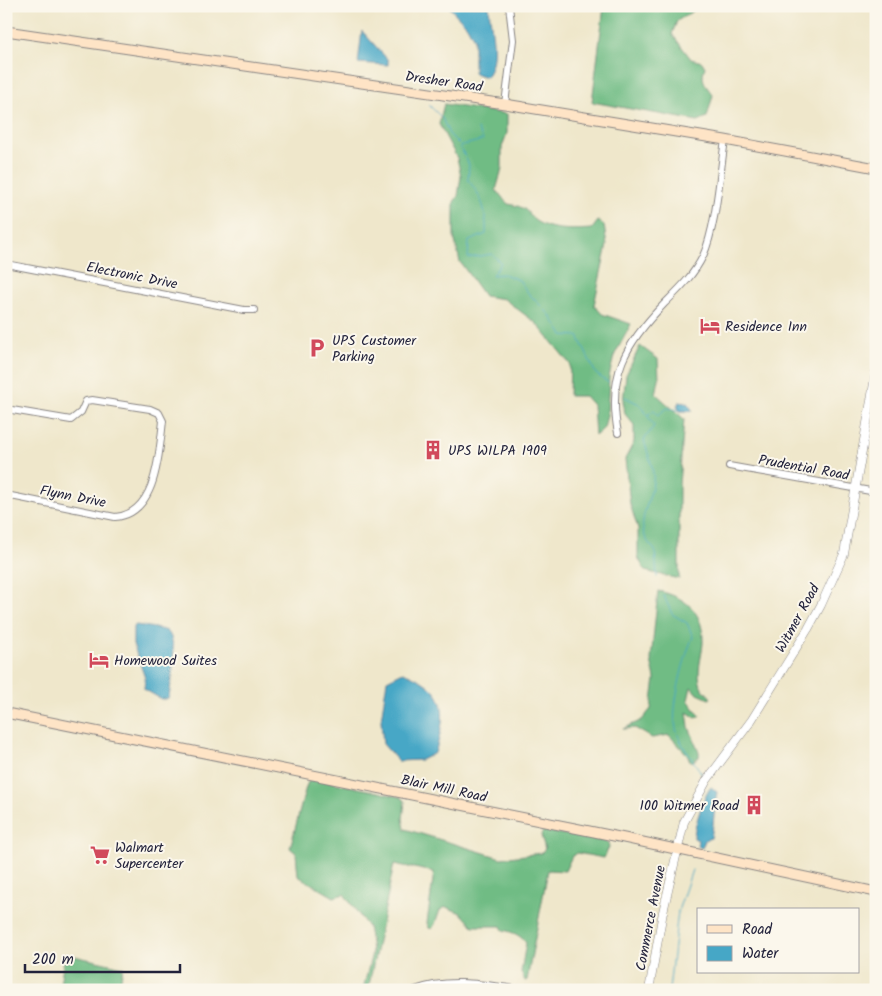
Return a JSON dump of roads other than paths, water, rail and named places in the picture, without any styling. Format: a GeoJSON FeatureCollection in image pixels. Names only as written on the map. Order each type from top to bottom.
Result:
{"type":"FeatureCollection","features":[{"type":"Feature","properties":{"kind":"main road","name":"Dresher Road"},"geometry":{"type":"LineString","coordinates":[[6,31],[505,104],[725,140],[876,168]]}},
{"type":"Feature","properties":{"kind":"main road","name":"Blair Mill Road"},"geometry":{"type":"LineString","coordinates":[[6,714],[624,838],[876,892]]}},
{"type":"Feature","properties":{"kind":"street"},"geometry":{"type":"LineString","coordinates":[[505,104],[513,40],[509,6]]}},
{"type":"Feature","properties":{"kind":"street"},"geometry":{"type":"LineString","coordinates":[[618,432],[614,402],[620,367],[637,333],[685,283],[704,254],[708,242],[725,140]]}},
{"type":"Feature","properties":{"kind":"street","name":"Electronic Drive"},"geometry":{"type":"LineString","coordinates":[[6,264],[244,310],[254,310]]}},
{"type":"Feature","properties":{"kind":"street","name":"Witmer Road"},"geometry":{"type":"LineString","coordinates":[[676,850],[684,822],[707,780],[750,721],[821,605],[844,554],[876,372]]}},
{"type":"Feature","properties":{"kind":"street","name":"Flynn Drive"},"geometry":{"type":"LineString","coordinates":[[6,409],[71,420],[81,412],[86,401],[92,400],[150,409],[158,413],[163,421],[148,494],[138,508],[126,515],[116,517],[6,495]]}},
{"type":"Feature","properties":{"kind":"street","name":"Prudential Road"},"geometry":{"type":"LineString","coordinates":[[729,466],[876,492]]}},
{"type":"Feature","properties":{"kind":"street","name":"Commerce Avenue"},"geometry":{"type":"LineString","coordinates":[[649,990],[676,850]]}},
{"type":"Feature","properties":{"kind":"street"},"geometry":{"type":"LineString","coordinates":[[415,990],[439,984],[460,982],[523,990]]}},
{"type":"Feature","properties":{"kind":"water"},"geometry":{"type":"Polygon","coordinates":[[[448,6],[489,6],[493,61],[486,77],[474,73],[474,39],[467,26],[448,6]]]}},
{"type":"Feature","properties":{"kind":"water"},"geometry":{"type":"Polygon","coordinates":[[[362,31],[388,60],[388,65],[358,63],[362,31]]]}},
{"type":"Feature","properties":{"kind":"water"},"geometry":{"type":"Polygon","coordinates":[[[679,402],[687,403],[693,411],[680,411],[677,406],[679,402]]]}},
{"type":"Feature","properties":{"kind":"water"},"geometry":{"type":"Polygon","coordinates":[[[136,625],[165,630],[171,636],[173,663],[169,697],[166,699],[161,699],[144,689],[145,678],[133,644],[133,627],[136,625]]]}},
{"type":"Feature","properties":{"kind":"water"},"geometry":{"type":"Polygon","coordinates":[[[403,672],[429,686],[441,703],[442,724],[435,753],[421,760],[398,761],[383,744],[381,720],[387,680],[403,672]]]}},
{"type":"Feature","properties":{"kind":"water"},"geometry":{"type":"Polygon","coordinates":[[[711,787],[717,792],[712,832],[711,838],[705,840],[702,848],[697,846],[698,840],[694,838],[694,833],[703,803],[711,787]]]}},
{"type":"Feature","properties":{"kind":"waterway"},"geometry":{"type":"LineString","coordinates":[[429,105],[442,118],[449,134],[460,145]]}},
{"type":"Feature","properties":{"kind":"waterway"},"geometry":{"type":"LineString","coordinates":[[477,129],[483,140],[460,146],[469,165],[468,180],[477,192],[483,205],[486,218],[486,234],[469,241],[468,258],[492,254],[501,263],[492,275],[504,274],[519,280],[529,294],[549,314],[563,335],[578,336],[596,374],[609,383]]}},
{"type":"Feature","properties":{"kind":"waterway"},"geometry":{"type":"LineString","coordinates":[[625,397],[641,405],[654,426],[644,440],[652,467],[653,482],[643,526],[644,534],[655,550],[657,577]]}},
{"type":"Feature","properties":{"kind":"waterway"},"geometry":{"type":"LineString","coordinates":[[648,415],[654,410],[658,415],[667,408],[679,410]]}},
{"type":"Feature","properties":{"kind":"waterway"},"geometry":{"type":"LineString","coordinates":[[664,596],[672,614],[687,623],[693,637],[680,679],[675,704],[675,723],[682,744],[702,774]]}},
{"type":"Feature","properties":{"kind":"waterway"},"geometry":{"type":"LineString","coordinates":[[669,990],[678,911],[692,870]]}},
{"type":"Feature","properties":{"kind":"place","name":"Residence Inn"},"geometry":{"type":"Point","coordinates":[710,326]}},
{"type":"Feature","properties":{"kind":"place","name":"UPS Customer Parking"},"geometry":{"type":"Point","coordinates":[317,348]}},
{"type":"Feature","properties":{"kind":"place","name":"UPS WILPA 1909"},"geometry":{"type":"Point","coordinates":[433,450]}},
{"type":"Feature","properties":{"kind":"place","name":"Homewood Suites"},"geometry":{"type":"Point","coordinates":[99,660]}},
{"type":"Feature","properties":{"kind":"place","name":"100 Witmer Road"},"geometry":{"type":"Point","coordinates":[754,805]}},
{"type":"Feature","properties":{"kind":"place","name":"Walmart Supercenter"},"geometry":{"type":"Point","coordinates":[100,855]}}]}
